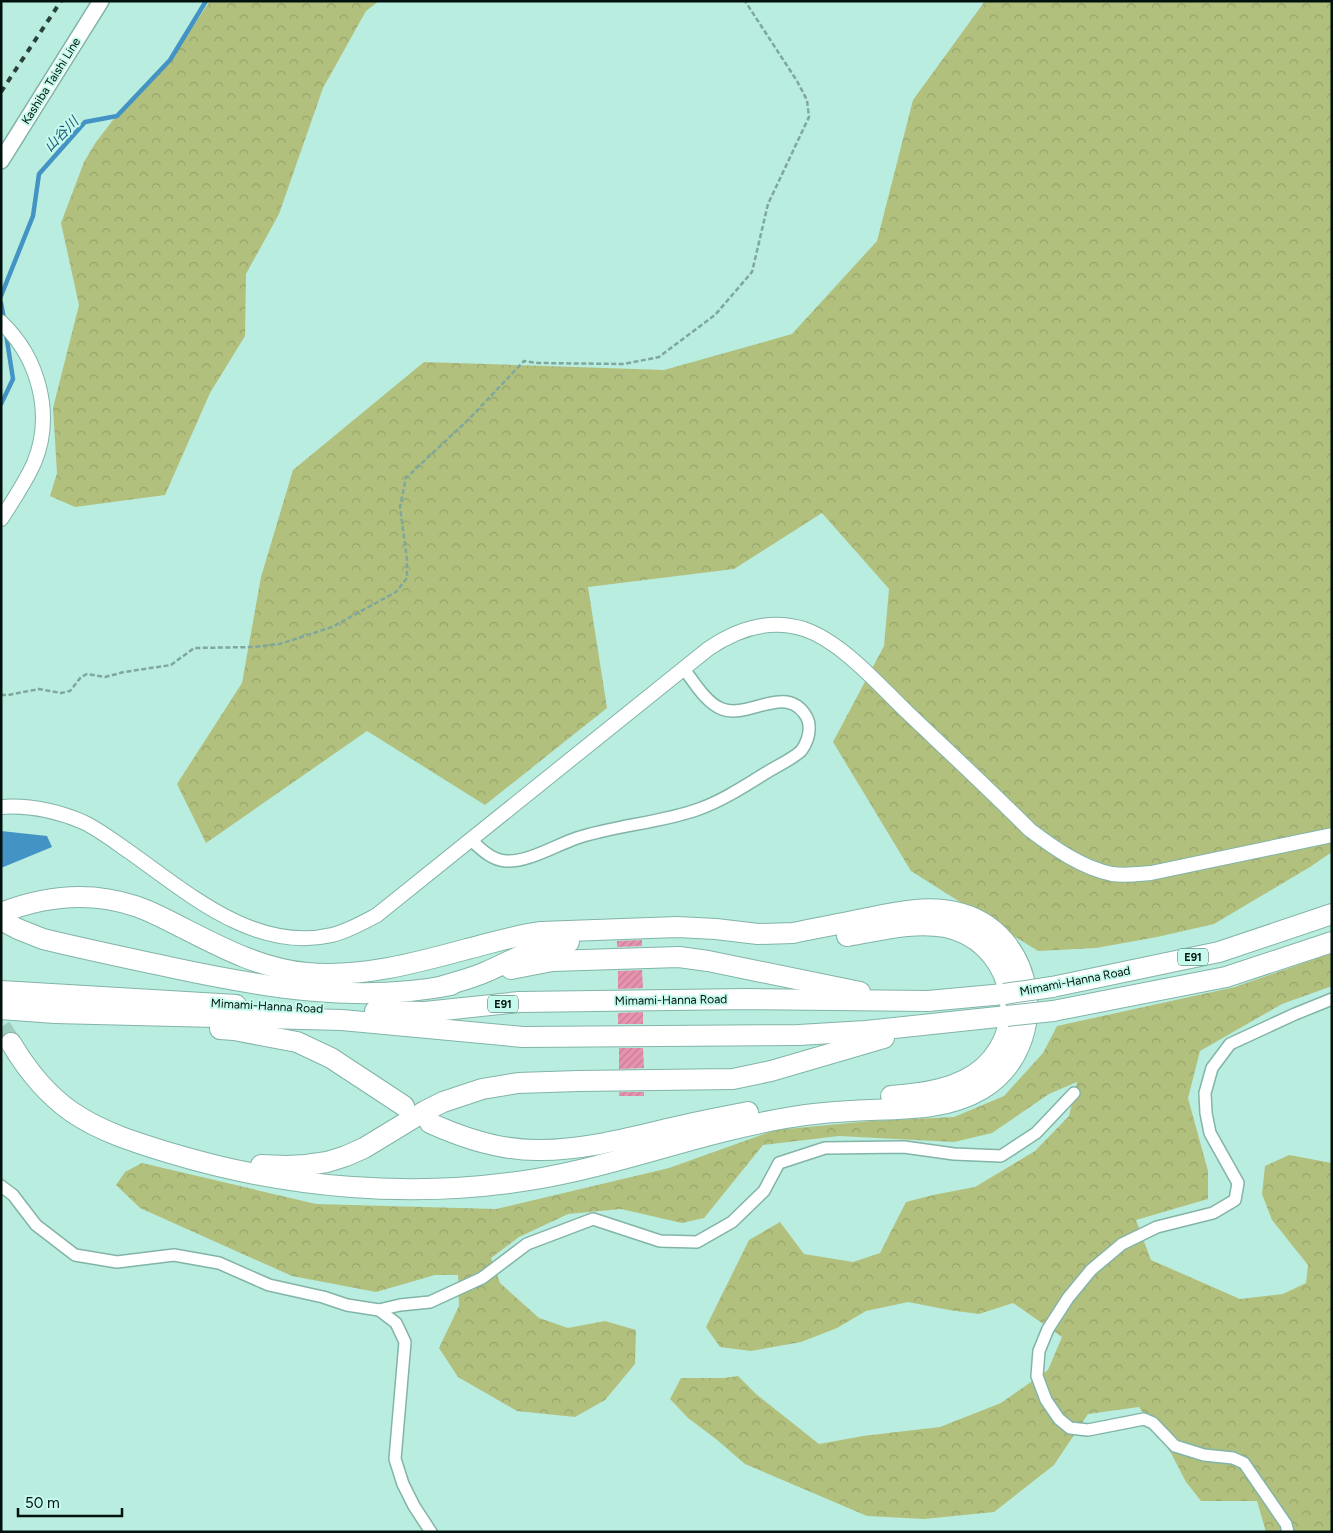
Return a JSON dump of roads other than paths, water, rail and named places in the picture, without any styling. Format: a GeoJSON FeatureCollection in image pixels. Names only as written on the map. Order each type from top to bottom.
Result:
{"type":"FeatureCollection","features":[{"type":"Feature","properties":{"kind":"highway"},"geometry":{"type":"LineString","coordinates":[[10,1043],[30,1072],[57,1100],[95,1125],[122,1137],[168,1153],[236,1171],[276,1179],[362,1189],[416,1189],[491,1185],[529,1180],[598,1166],[734,1128],[779,1119],[826,1112],[924,1107],[964,1098],[980,1091],[1006,1069],[1023,1039],[1027,1009],[1024,978],[1019,963],[1001,937],[986,925],[970,916],[954,911],[934,910],[899,912],[793,933],[775,934],[697,928],[541,932],[517,936],[392,967],[370,971],[324,974],[304,973],[264,965],[226,950],[152,913],[120,902],[85,897],[66,897],[48,899],[4,914],[18,929],[42,939],[199,973],[306,991],[363,994],[390,993],[440,987],[521,966],[552,961],[679,957],[708,960],[881,996],[928,1001]]}},
{"type":"Feature","properties":{"kind":"highway","name":"Mimami-Hanna Road"},"geometry":{"type":"LineString","coordinates":[[1,991],[340,1011],[406,1012],[425,1012],[519,1002],[928,1001],[1004,994],[1052,987],[1219,952],[1332,914]]}},
{"type":"Feature","properties":{"kind":"highway"},"geometry":{"type":"LineString","coordinates":[[430,1122],[451,1132],[493,1145],[539,1150],[564,1149],[782,1106],[923,1093],[957,1083],[972,1076],[983,1067],[997,1052],[1006,1034],[1010,1009],[1007,983],[997,961],[988,949],[963,932],[931,925],[914,925],[778,947],[696,939],[556,943],[532,950],[486,972],[440,987]]}},
{"type":"Feature","properties":{"kind":"highway","name":"Mimami-Hanna Road"},"geometry":{"type":"LineString","coordinates":[[1,1009],[55,1013],[342,1020],[523,1037],[800,1035],[866,1031],[1052,1011],[1226,977],[1332,942]]}},
{"type":"Feature","properties":{"kind":"highway"},"geometry":{"type":"LineString","coordinates":[[55,1013],[111,1018],[147,1024],[234,1030],[297,1042],[331,1058],[404,1106]]}},
{"type":"Feature","properties":{"kind":"highway","name":"E91"},"geometry":{"type":"LineString","coordinates":[[122,1137],[238,1162],[279,1166],[306,1165],[327,1162],[346,1156],[364,1148],[425,1111],[462,1095],[482,1089],[518,1083],[733,1079],[771,1071],[931,1024]]}},
{"type":"Feature","properties":{"kind":"main road","name":"Kashiba Taishi Line"},"geometry":{"type":"LineString","coordinates":[[1,161],[101,1]]}},
{"type":"Feature","properties":{"kind":"street"},"geometry":{"type":"LineString","coordinates":[[1,322],[26,354],[33,370],[43,404],[43,425],[34,462],[24,483],[1,519]]}},
{"type":"Feature","properties":{"kind":"street"},"geometry":{"type":"LineString","coordinates":[[1,807],[17,806],[40,809],[68,816],[84,823],[101,832],[216,911],[263,933],[308,938],[332,935],[354,927],[377,915],[725,637],[747,629],[772,625],[803,629],[819,635],[847,655],[1030,830],[1059,852],[1086,865],[1112,874],[1152,873],[1332,835]]}},
{"type":"Feature","properties":{"kind":"street"},"geometry":{"type":"LineString","coordinates":[[471,840],[493,858],[504,861],[516,860],[578,838],[699,809],[720,800],[787,761],[801,750],[807,742],[810,728],[806,716],[799,706],[786,701],[740,711],[724,710],[713,704],[684,668]]}},
{"type":"Feature","properties":{"kind":"street"},"geometry":{"type":"LineString","coordinates":[[1288,1532],[1286,1524],[1244,1463],[1233,1458],[1204,1455],[1175,1446],[1153,1423],[1144,1419],[1088,1430],[1070,1428],[1059,1420],[1046,1400],[1037,1376],[1039,1351],[1048,1329],[1068,1298],[1091,1270],[1122,1244],[1157,1227],[1213,1213],[1235,1200],[1238,1183],[1210,1133],[1206,1113],[1205,1093],[1212,1068],[1230,1044],[1295,1014],[1332,1000]]}},
{"type":"Feature","properties":{"kind":"street"},"geometry":{"type":"LineString","coordinates":[[1,1186],[13,1195],[36,1225],[75,1255],[117,1262],[174,1255],[220,1263],[269,1285],[323,1297],[347,1305],[379,1310],[400,1305],[430,1302],[482,1278],[527,1244],[593,1219],[660,1241],[697,1242],[732,1222],[764,1191],[779,1163],[825,1148],[904,1147],[954,1154],[1001,1156],[1036,1134],[1074,1093]]}},
{"type":"Feature","properties":{"kind":"street"},"geometry":{"type":"LineString","coordinates":[[379,1310],[396,1323],[405,1342],[395,1459],[403,1484],[414,1506],[431,1532]]}},
{"type":"Feature","properties":{"kind":"water"},"geometry":{"type":"Polygon","coordinates":[[[1,831],[47,836],[52,847],[1,868],[1,831]]]}},
{"type":"Feature","properties":{"kind":"waterway","name":"山谷川"},"geometry":{"type":"LineString","coordinates":[[1,296],[33,216],[39,174],[85,122],[117,116],[170,60],[206,1]]}},
{"type":"Feature","properties":{"kind":"waterway","name":"山谷川"},"geometry":{"type":"LineString","coordinates":[[1,303],[4,319]]}},
{"type":"Feature","properties":{"kind":"waterway","name":"山谷川"},"geometry":{"type":"LineString","coordinates":[[1,404],[13,379],[6,334]]}},
{"type":"Feature","properties":{"kind":"tunnel"},"geometry":{"type":"LineString","coordinates":[[1,1027],[11,1043]]}},
{"type":"Feature","properties":{"kind":"railway"},"geometry":{"type":"LineString","coordinates":[[1,92],[61,1]]}}]}
